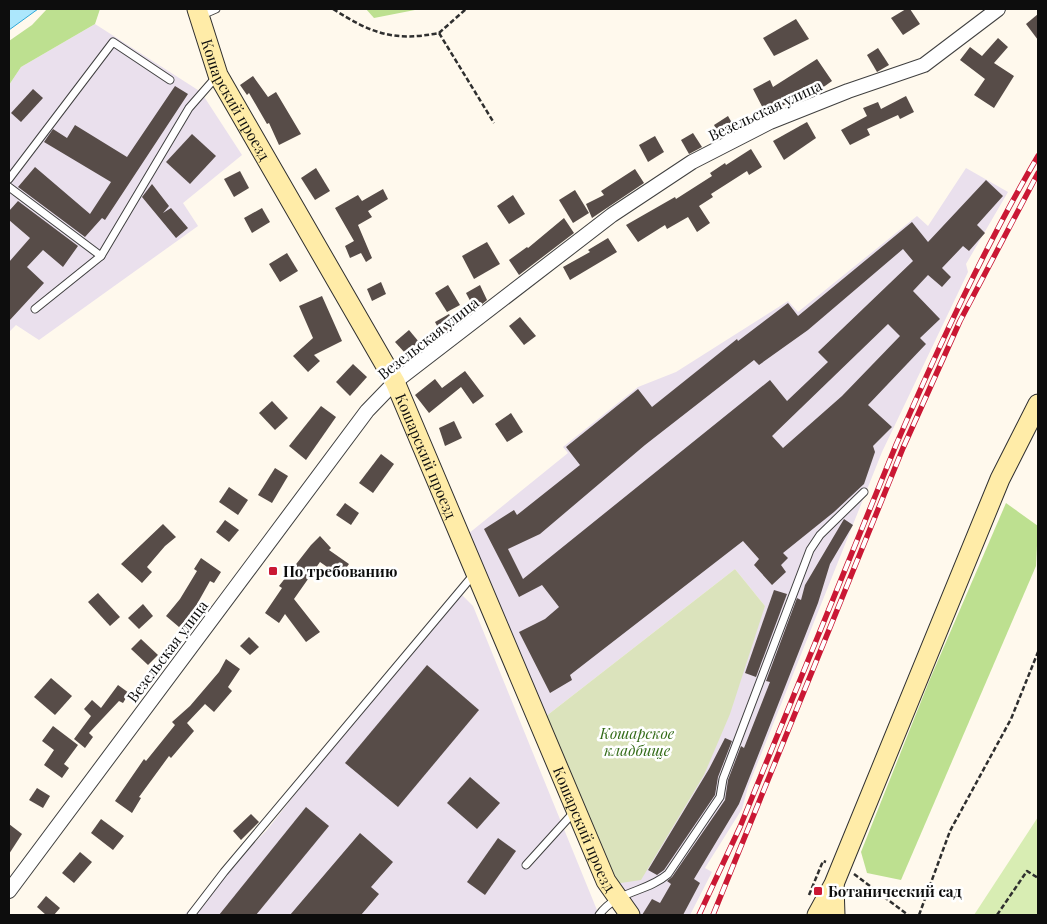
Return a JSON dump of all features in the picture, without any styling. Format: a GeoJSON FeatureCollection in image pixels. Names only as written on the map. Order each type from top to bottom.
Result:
{"type":"FeatureCollection","features":[{"type":"Feature","properties":{"kind":"street","name":"Везельская улица"},"geometry":{"type":"LineString","coordinates":[[9,891],[367,411],[395,382],[612,215],[692,162],[779,119],[848,90],[924,65],[998,9]]}},
{"type":"Feature","properties":{"kind":"street","name":"Кошарский проезд"},"geometry":{"type":"LineString","coordinates":[[204,11],[218,75],[395,382],[591,845],[617,898],[630,915]]}},
{"type":"Feature","properties":{"kind":"street"},"geometry":{"type":"LineString","coordinates":[[817,915],[834,884],[1000,479],[1038,404]]}},
{"type":"Feature","properties":{"kind":"street"},"geometry":{"type":"LineString","coordinates":[[834,884],[835,915]]}},
{"type":"Feature","properties":{"kind":"lane"},"geometry":{"type":"LineString","coordinates":[[9,179],[113,42],[170,80]]}},
{"type":"Feature","properties":{"kind":"lane"},"geometry":{"type":"LineString","coordinates":[[35,309],[101,256],[189,108],[218,75]]}},
{"type":"Feature","properties":{"kind":"lane"},"geometry":{"type":"LineString","coordinates":[[9,188],[101,256]]}},
{"type":"Feature","properties":{"kind":"lane"},"geometry":{"type":"LineString","coordinates":[[599,915],[617,898],[658,883],[668,874],[720,797],[723,779],[810,550],[820,535],[864,492]]}},
{"type":"Feature","properties":{"kind":"lane"},"geometry":{"type":"LineString","coordinates":[[191,915],[224,872],[475,572]]}},
{"type":"Feature","properties":{"kind":"lane"},"geometry":{"type":"LineString","coordinates":[[526,865],[576,809]]}},
{"type":"Feature","properties":{"kind":"path"},"geometry":{"type":"LineString","coordinates":[[332,9],[359,25],[400,38],[439,32],[466,9]]}},
{"type":"Feature","properties":{"kind":"path"},"geometry":{"type":"LineString","coordinates":[[439,32],[494,123]]}},
{"type":"Feature","properties":{"kind":"path"},"geometry":{"type":"LineString","coordinates":[[919,915],[950,831],[1011,719],[1038,652]]}},
{"type":"Feature","properties":{"kind":"path"},"geometry":{"type":"LineString","coordinates":[[997,915],[1027,871],[1038,878]]}},
{"type":"Feature","properties":{"kind":"path"},"geometry":{"type":"LineString","coordinates":[[851,872],[908,915]]}},
{"type":"Feature","properties":{"kind":"shaded area"},"geometry":{"type":"Polygon","coordinates":[[[95,24],[201,92],[242,155],[183,203],[198,226],[39,340],[16,325],[9,332],[9,85],[21,67],[95,24]]]}},
{"type":"Feature","properties":{"kind":"shaded area"},"geometry":{"type":"Polygon","coordinates":[[[966,168],[1008,192],[966,264],[968,272],[882,452],[748,787],[742,809],[705,868],[712,872],[690,915],[636,915],[614,884],[765,606],[735,569],[545,717],[468,534],[568,453],[563,447],[638,387],[676,372],[788,301],[798,312],[917,216],[928,226],[966,168]]]}},
{"type":"Feature","properties":{"kind":"shaded area"},"geometry":{"type":"Polygon","coordinates":[[[456,589],[473,606],[599,915],[184,915],[267,830],[456,589]]]}},
{"type":"Feature","properties":{"kind":"green space"},"geometry":{"type":"Polygon","coordinates":[[[47,9],[100,9],[95,24],[21,67],[9,85],[9,41],[32,25],[47,9]]]}},
{"type":"Feature","properties":{"kind":"green space"},"geometry":{"type":"Polygon","coordinates":[[[366,9],[420,9],[374,18],[366,9]]]}},
{"type":"Feature","properties":{"kind":"green space"},"geometry":{"type":"Polygon","coordinates":[[[1006,503],[1038,526],[1036,566],[901,880],[867,873],[861,852],[930,679],[1006,503]]]}},
{"type":"Feature","properties":{"kind":"green space","name":"Кошарское кладбище"},"geometry":{"type":"Polygon","coordinates":[[[735,569],[765,606],[730,714],[704,775],[641,880],[614,884],[545,717],[735,569]]]}},
{"type":"Feature","properties":{"kind":"green space"},"geometry":{"type":"Polygon","coordinates":[[[1038,817],[1038,915],[974,915],[1038,817]]]}},
{"type":"Feature","properties":{"kind":"water"},"geometry":{"type":"Polygon","coordinates":[[[9,9],[38,9],[9,30],[9,9]]]}},
{"type":"Feature","properties":{"kind":"building"},"geometry":{"type":"Polygon","coordinates":[[[906,9],[910,9],[920,24],[903,35],[891,18],[906,9]]]}},
{"type":"Feature","properties":{"kind":"building"},"geometry":{"type":"Polygon","coordinates":[[[1038,14],[1038,40],[1026,24],[1038,14]]]}},
{"type":"Feature","properties":{"kind":"building"},"geometry":{"type":"Polygon","coordinates":[[[796,19],[809,39],[774,56],[763,38],[796,19]]]}},
{"type":"Feature","properties":{"kind":"building"},"geometry":{"type":"Polygon","coordinates":[[[998,38],[1008,47],[994,63],[1014,76],[994,108],[974,95],[985,79],[960,60],[970,47],[982,56],[998,38]]]}},
{"type":"Feature","properties":{"kind":"building"},"geometry":{"type":"Polygon","coordinates":[[[878,48],[889,65],[877,72],[867,55],[878,48]]]}},
{"type":"Feature","properties":{"kind":"building"},"geometry":{"type":"Polygon","coordinates":[[[817,59],[832,81],[808,98],[789,105],[788,103],[766,114],[753,89],[770,80],[773,87],[817,59]]]}},
{"type":"Feature","properties":{"kind":"building"},"geometry":{"type":"Polygon","coordinates":[[[253,76],[268,97],[276,92],[301,134],[279,145],[269,123],[267,124],[249,93],[247,95],[240,85],[253,76]]]}},
{"type":"Feature","properties":{"kind":"building"},"geometry":{"type":"Polygon","coordinates":[[[175,86],[188,94],[105,220],[102,218],[85,237],[18,187],[35,167],[90,214],[111,182],[44,142],[53,129],[67,138],[75,125],[127,157],[175,86]]]}},
{"type":"Feature","properties":{"kind":"building"},"geometry":{"type":"Polygon","coordinates":[[[33,89],[43,98],[21,122],[11,113],[33,89]]]}},
{"type":"Feature","properties":{"kind":"building"},"geometry":{"type":"Polygon","coordinates":[[[906,96],[914,112],[900,119],[898,115],[867,129],[870,135],[850,145],[841,130],[867,116],[863,108],[878,102],[881,109],[906,96]]]}},
{"type":"Feature","properties":{"kind":"building"},"geometry":{"type":"Polygon","coordinates":[[[728,116],[736,130],[721,137],[714,125],[728,116]]]}},
{"type":"Feature","properties":{"kind":"building"},"geometry":{"type":"Polygon","coordinates":[[[807,122],[816,138],[784,160],[773,141],[807,122]]]}},
{"type":"Feature","properties":{"kind":"building"},"geometry":{"type":"Polygon","coordinates":[[[693,133],[702,147],[689,154],[681,140],[693,133]]]}},
{"type":"Feature","properties":{"kind":"building"},"geometry":{"type":"Polygon","coordinates":[[[192,134],[216,156],[190,184],[166,162],[192,134]]]}},
{"type":"Feature","properties":{"kind":"building"},"geometry":{"type":"Polygon","coordinates":[[[655,136],[664,152],[648,162],[639,145],[655,136]]]}},
{"type":"Feature","properties":{"kind":"building"},"geometry":{"type":"Polygon","coordinates":[[[751,149],[762,167],[749,175],[747,171],[711,194],[713,197],[699,206],[710,223],[697,232],[688,217],[667,229],[665,225],[638,242],[626,225],[675,197],[676,199],[712,176],[710,173],[725,163],[726,165],[751,149]]]}},
{"type":"Feature","properties":{"kind":"building"},"geometry":{"type":"Polygon","coordinates":[[[316,168],[330,191],[315,200],[301,178],[316,168]]]}},
{"type":"Feature","properties":{"kind":"building"},"geometry":{"type":"Polygon","coordinates":[[[635,169],[644,183],[592,218],[586,204],[604,195],[601,191],[635,169]]]}},
{"type":"Feature","properties":{"kind":"building"},"geometry":{"type":"Polygon","coordinates":[[[240,171],[249,188],[234,197],[224,179],[240,171]]]}},
{"type":"Feature","properties":{"kind":"building"},"geometry":{"type":"Polygon","coordinates":[[[986,180],[1003,196],[977,225],[985,233],[969,251],[963,246],[942,268],[951,277],[942,287],[928,275],[913,291],[940,319],[920,338],[926,344],[868,405],[892,427],[873,446],[875,452],[864,484],[834,512],[783,553],[788,558],[781,565],[786,572],[772,585],[754,565],[759,559],[743,541],[570,675],[572,680],[550,693],[519,632],[545,619],[559,607],[542,585],[519,597],[484,529],[514,510],[517,515],[580,465],[566,447],[638,389],[652,407],[737,339],[738,341],[788,303],[798,316],[912,222],[928,242],[986,180]],[[903,249],[808,330],[759,365],[754,360],[645,445],[540,534],[508,549],[523,579],[770,380],[787,401],[828,362],[818,352],[913,261],[903,249]],[[888,324],[772,436],[783,448],[842,396],[900,336],[888,324]]]}},
{"type":"Feature","properties":{"kind":"building"},"geometry":{"type":"Polygon","coordinates":[[[152,184],[169,206],[163,213],[171,208],[188,228],[176,238],[142,197],[152,184]]]}},
{"type":"Feature","properties":{"kind":"building"},"geometry":{"type":"Polygon","coordinates":[[[383,189],[388,199],[368,211],[372,217],[358,225],[372,258],[366,262],[361,253],[350,258],[345,246],[354,241],[335,208],[358,195],[362,201],[383,189]]]}},
{"type":"Feature","properties":{"kind":"building"},"geometry":{"type":"Polygon","coordinates":[[[575,190],[589,213],[573,223],[559,200],[575,190]]]}},
{"type":"Feature","properties":{"kind":"building"},"geometry":{"type":"Polygon","coordinates":[[[513,195],[525,214],[509,224],[497,206],[513,195]]]}},
{"type":"Feature","properties":{"kind":"building"},"geometry":{"type":"Polygon","coordinates":[[[18,201],[78,246],[63,267],[43,250],[27,267],[44,283],[9,321],[9,262],[30,238],[9,220],[9,211],[18,201]]]}},
{"type":"Feature","properties":{"kind":"building"},"geometry":{"type":"Polygon","coordinates":[[[262,208],[270,222],[252,233],[244,218],[262,208]]]}},
{"type":"Feature","properties":{"kind":"building"},"geometry":{"type":"Polygon","coordinates":[[[564,218],[574,233],[519,275],[509,260],[528,248],[564,218]]]}},
{"type":"Feature","properties":{"kind":"building"},"geometry":{"type":"Polygon","coordinates":[[[608,238],[617,252],[570,280],[563,267],[590,252],[588,250],[608,238]]]}},
{"type":"Feature","properties":{"kind":"building"},"geometry":{"type":"Polygon","coordinates":[[[487,242],[500,264],[474,279],[462,256],[487,242]]]}},
{"type":"Feature","properties":{"kind":"building"},"geometry":{"type":"Polygon","coordinates":[[[287,253],[298,271],[280,282],[269,264],[287,253]]]}},
{"type":"Feature","properties":{"kind":"building"},"geometry":{"type":"Polygon","coordinates":[[[381,282],[386,294],[372,301],[367,289],[381,282]]]}},
{"type":"Feature","properties":{"kind":"building"},"geometry":{"type":"Polygon","coordinates":[[[448,285],[460,305],[447,312],[435,293],[448,285]]]}},
{"type":"Feature","properties":{"kind":"building"},"geometry":{"type":"Polygon","coordinates":[[[480,285],[487,300],[475,310],[466,293],[480,285]]]}},
{"type":"Feature","properties":{"kind":"building"},"geometry":{"type":"Polygon","coordinates":[[[322,296],[342,341],[314,355],[320,361],[308,372],[293,356],[313,338],[299,306],[322,296]]]}},
{"type":"Feature","properties":{"kind":"building"},"geometry":{"type":"Polygon","coordinates":[[[449,314],[455,325],[442,335],[435,322],[449,314]]]}},
{"type":"Feature","properties":{"kind":"building"},"geometry":{"type":"Polygon","coordinates":[[[520,317],[536,336],[524,345],[509,326],[520,317]]]}},
{"type":"Feature","properties":{"kind":"building"},"geometry":{"type":"Polygon","coordinates":[[[409,330],[419,342],[405,353],[395,342],[409,330]]]}},
{"type":"Feature","properties":{"kind":"building"},"geometry":{"type":"Polygon","coordinates":[[[353,364],[367,377],[350,396],[336,382],[353,364]]]}},
{"type":"Feature","properties":{"kind":"building"},"geometry":{"type":"Polygon","coordinates":[[[465,371],[484,396],[473,404],[461,387],[429,413],[415,395],[435,379],[442,388],[465,371]]]}},
{"type":"Feature","properties":{"kind":"building"},"geometry":{"type":"Polygon","coordinates":[[[272,401],[288,418],[275,430],[259,413],[272,401]]]}},
{"type":"Feature","properties":{"kind":"building"},"geometry":{"type":"Polygon","coordinates":[[[321,406],[336,417],[306,460],[289,446],[321,406]]]}},
{"type":"Feature","properties":{"kind":"building"},"geometry":{"type":"Polygon","coordinates":[[[511,413],[523,432],[507,442],[495,424],[511,413]]]}},
{"type":"Feature","properties":{"kind":"building"},"geometry":{"type":"Polygon","coordinates":[[[454,421],[462,438],[445,446],[439,428],[454,421]]]}},
{"type":"Feature","properties":{"kind":"building"},"geometry":{"type":"Polygon","coordinates":[[[381,454],[394,464],[373,493],[359,483],[381,454]]]}},
{"type":"Feature","properties":{"kind":"building"},"geometry":{"type":"Polygon","coordinates":[[[275,468],[288,476],[272,503],[258,495],[275,468]]]}},
{"type":"Feature","properties":{"kind":"building"},"geometry":{"type":"Polygon","coordinates":[[[229,487],[248,500],[238,515],[219,502],[229,487]]]}},
{"type":"Feature","properties":{"kind":"building"},"geometry":{"type":"Polygon","coordinates":[[[345,503],[359,513],[351,525],[336,515],[345,503]]]}},
{"type":"Feature","properties":{"kind":"building"},"geometry":{"type":"Polygon","coordinates":[[[844,519],[853,525],[830,564],[818,603],[739,804],[694,879],[700,883],[683,915],[642,915],[652,899],[660,903],[671,884],[667,881],[672,877],[725,800],[728,780],[741,746],[744,748],[770,682],[766,681],[797,598],[801,600],[805,585],[844,519]]]}},
{"type":"Feature","properties":{"kind":"building"},"geometry":{"type":"Polygon","coordinates":[[[225,520],[239,530],[229,542],[216,532],[225,520]]]}},
{"type":"Feature","properties":{"kind":"building"},"geometry":{"type":"Polygon","coordinates":[[[163,524],[176,537],[165,546],[147,567],[152,572],[142,583],[121,564],[163,524]]]}},
{"type":"Feature","properties":{"kind":"building"},"geometry":{"type":"Polygon","coordinates":[[[320,536],[331,548],[329,550],[349,564],[340,576],[320,562],[294,599],[320,632],[306,642],[285,614],[279,623],[265,613],[282,588],[279,586],[320,536]]]}},
{"type":"Feature","properties":{"kind":"building"},"geometry":{"type":"Polygon","coordinates":[[[201,558],[221,572],[214,583],[210,581],[192,613],[179,627],[166,616],[180,599],[197,571],[194,569],[201,558]]]}},
{"type":"Feature","properties":{"kind":"building"},"geometry":{"type":"Polygon","coordinates":[[[774,590],[787,594],[756,677],[745,673],[774,590]]]}},
{"type":"Feature","properties":{"kind":"building"},"geometry":{"type":"Polygon","coordinates":[[[98,593],[120,617],[110,626],[88,602],[98,593]]]}},
{"type":"Feature","properties":{"kind":"building"},"geometry":{"type":"Polygon","coordinates":[[[143,604],[153,616],[139,629],[128,618],[143,604]]]}},
{"type":"Feature","properties":{"kind":"building"},"geometry":{"type":"Polygon","coordinates":[[[249,637],[259,647],[250,655],[240,646],[249,637]]]}},
{"type":"Feature","properties":{"kind":"building"},"geometry":{"type":"Polygon","coordinates":[[[141,639],[158,655],[148,665],[131,649],[141,639]]]}},
{"type":"Feature","properties":{"kind":"building"},"geometry":{"type":"Polygon","coordinates":[[[226,659],[240,669],[228,687],[232,691],[214,712],[205,704],[187,723],[194,731],[171,758],[169,756],[139,797],[141,798],[132,813],[115,801],[144,759],[146,761],[175,725],[172,722],[190,706],[219,672],[226,659]]]}},
{"type":"Feature","properties":{"kind":"building"},"geometry":{"type":"Polygon","coordinates":[[[427,665],[479,710],[398,807],[345,763],[427,665]]]}},
{"type":"Feature","properties":{"kind":"building"},"geometry":{"type":"Polygon","coordinates":[[[51,678],[72,696],[55,715],[34,697],[51,678]]]}},
{"type":"Feature","properties":{"kind":"building"},"geometry":{"type":"Polygon","coordinates":[[[118,685],[129,693],[123,703],[119,701],[89,733],[93,737],[85,748],[74,739],[91,716],[84,709],[92,700],[101,708],[118,685]]]}},
{"type":"Feature","properties":{"kind":"building"},"geometry":{"type":"Polygon","coordinates":[[[53,726],[78,745],[64,764],[69,768],[62,778],[44,765],[54,750],[42,741],[53,726]]]}},
{"type":"Feature","properties":{"kind":"building"},"geometry":{"type":"Polygon","coordinates":[[[725,738],[732,741],[718,777],[715,795],[664,870],[657,875],[648,870],[709,769],[725,738]]]}},
{"type":"Feature","properties":{"kind":"building"},"geometry":{"type":"Polygon","coordinates":[[[470,777],[500,803],[477,829],[447,803],[470,777]]]}},
{"type":"Feature","properties":{"kind":"building"},"geometry":{"type":"Polygon","coordinates":[[[37,788],[50,796],[43,808],[29,800],[37,788]]]}},
{"type":"Feature","properties":{"kind":"building"},"geometry":{"type":"Polygon","coordinates":[[[306,807],[329,826],[256,915],[219,915],[306,807]]]}},
{"type":"Feature","properties":{"kind":"building"},"geometry":{"type":"Polygon","coordinates":[[[251,814],[259,822],[241,840],[233,831],[251,814]]]}},
{"type":"Feature","properties":{"kind":"building"},"geometry":{"type":"Polygon","coordinates":[[[101,819],[124,836],[113,850],[91,833],[101,819]]]}},
{"type":"Feature","properties":{"kind":"building"},"geometry":{"type":"Polygon","coordinates":[[[9,824],[22,834],[9,854],[9,824]]]}},
{"type":"Feature","properties":{"kind":"building"},"geometry":{"type":"Polygon","coordinates":[[[360,833],[393,862],[371,887],[379,894],[361,915],[290,915],[360,833]]]}},
{"type":"Feature","properties":{"kind":"building"},"geometry":{"type":"Polygon","coordinates":[[[498,838],[516,851],[485,895],[467,882],[498,838]]]}},
{"type":"Feature","properties":{"kind":"building"},"geometry":{"type":"Polygon","coordinates":[[[80,852],[92,862],[74,883],[62,873],[80,852]]]}},
{"type":"Feature","properties":{"kind":"building"},"geometry":{"type":"Polygon","coordinates":[[[46,896],[60,908],[54,915],[46,915],[37,907],[46,896]]]}},
{"type":"Feature","properties":{"kind":"railway"},"geometry":{"type":"LineString","coordinates":[[699,915],[740,827],[912,408],[981,262],[1038,156]]}},
{"type":"Feature","properties":{"kind":"railway"},"geometry":{"type":"LineString","coordinates":[[713,915],[903,448],[960,321],[1038,173]]}},
{"type":"Feature","properties":{"kind":"place","name":"По требованию"},"geometry":{"type":"Point","coordinates":[273,571]}},
{"type":"Feature","properties":{"kind":"place","name":"Ботанический сад"},"geometry":{"type":"Point","coordinates":[818,891]}}]}
